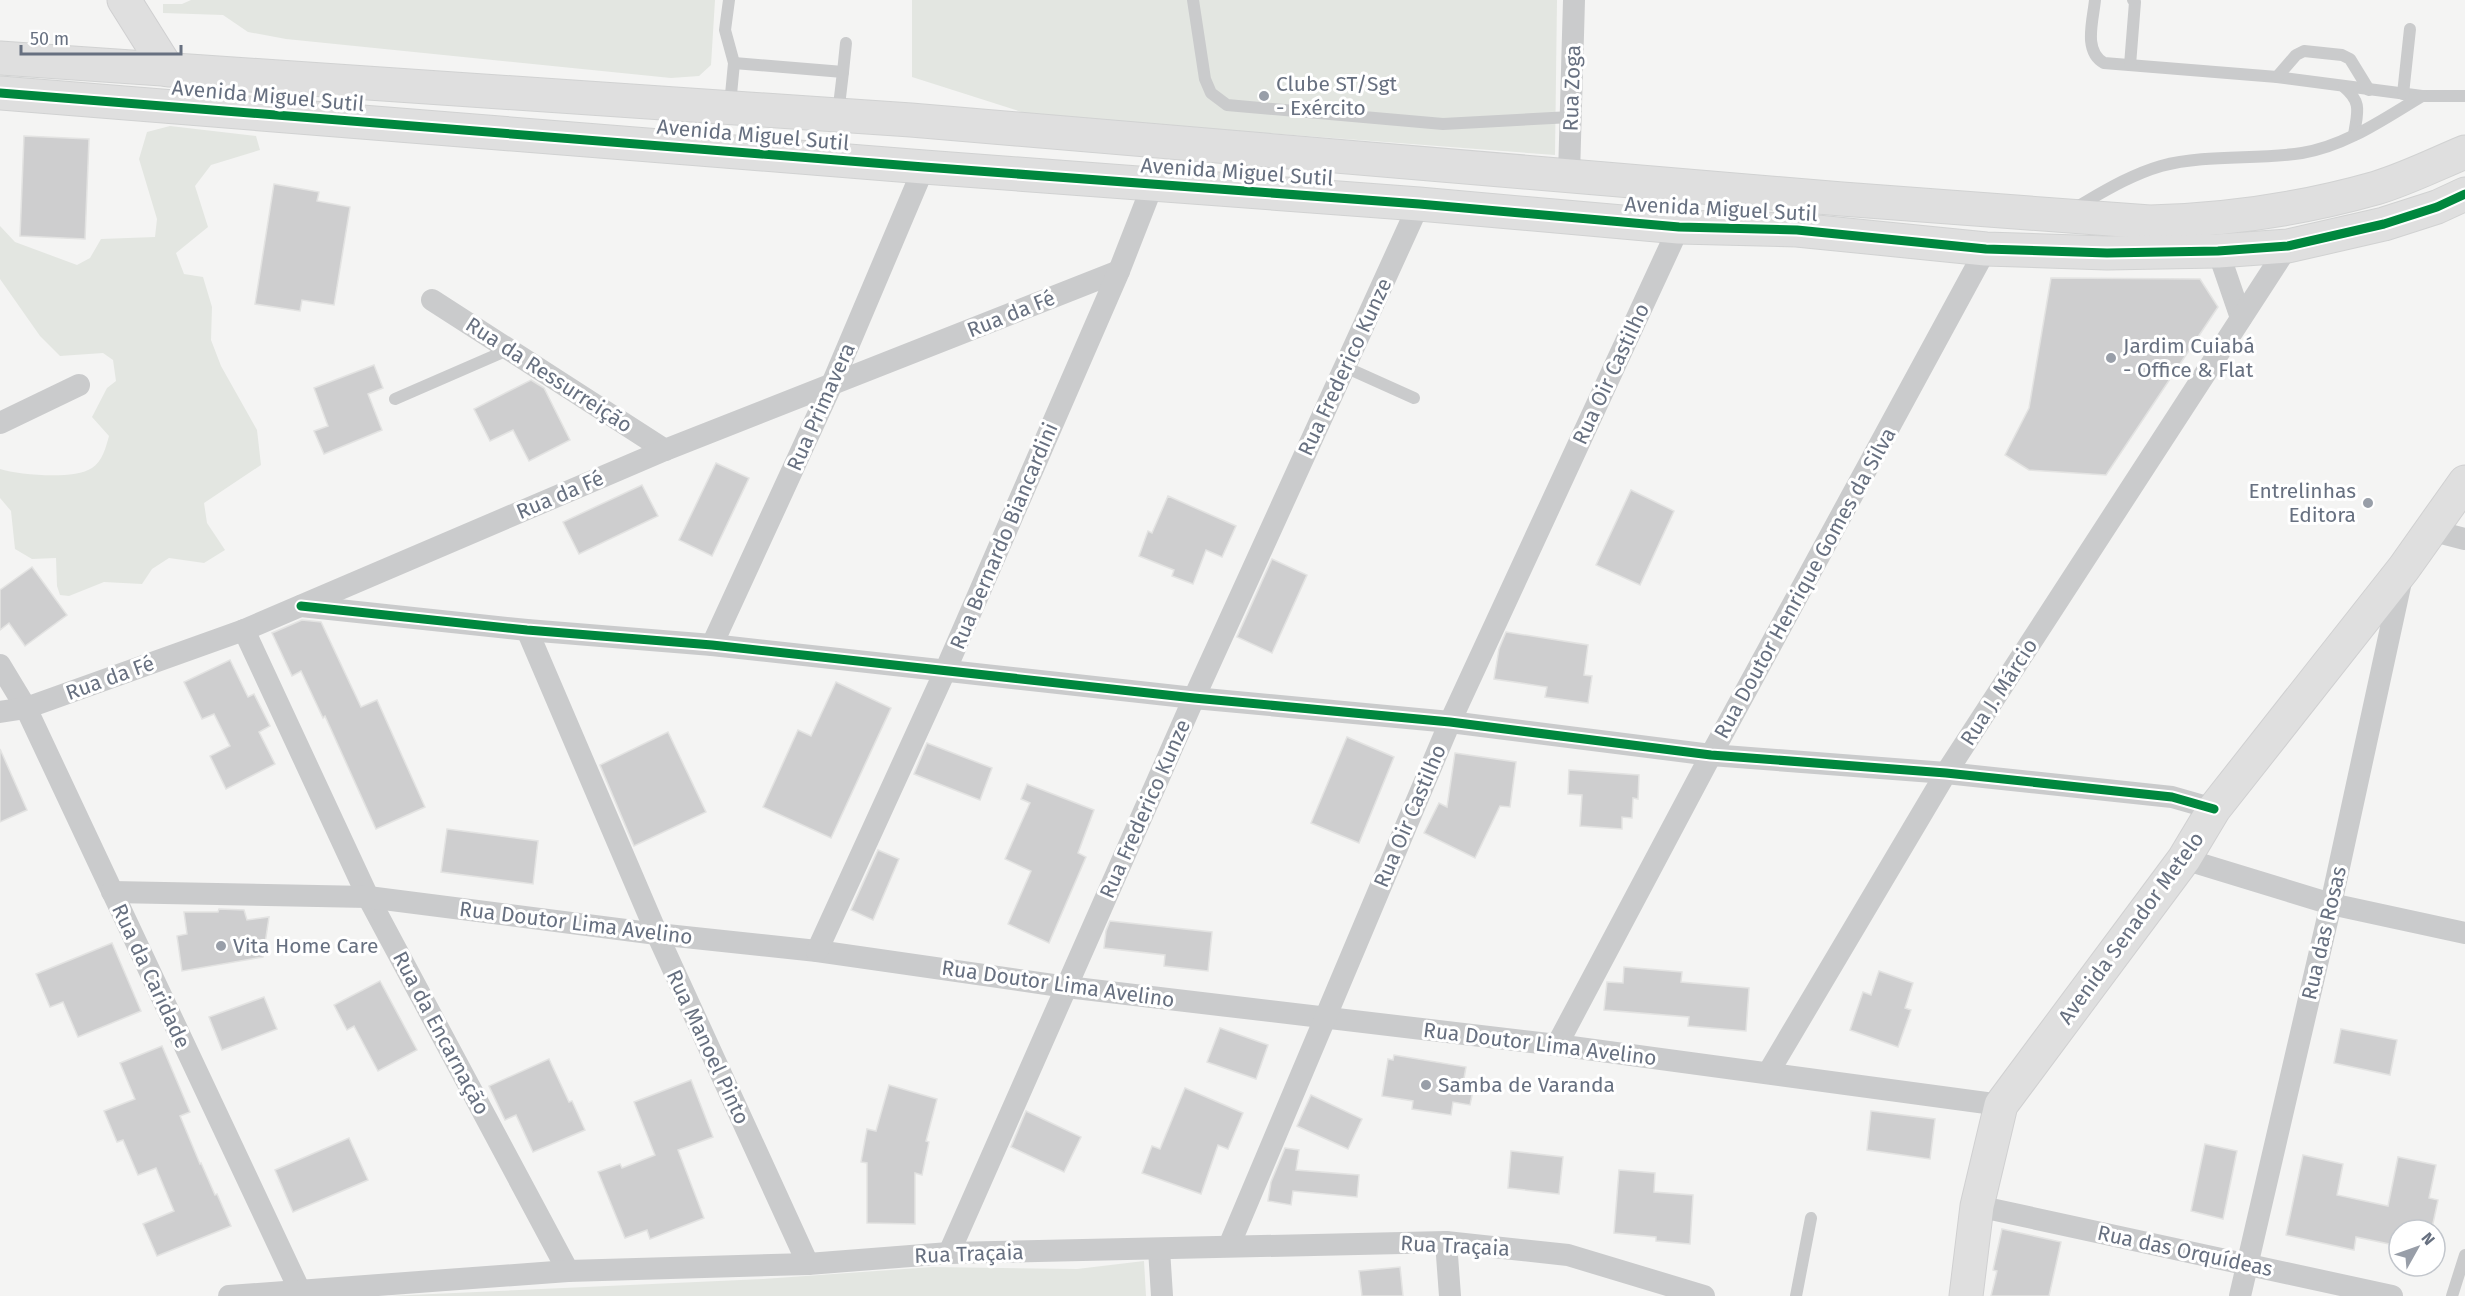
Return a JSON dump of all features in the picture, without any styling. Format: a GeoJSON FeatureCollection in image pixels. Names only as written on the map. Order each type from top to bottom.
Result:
{"type":"FeatureCollection","features":[{"type":"Feature","properties":{"kind":"main road"},"geometry":{"type":"LineString","coordinates":[[123,68],[125,2]]}},
{"type":"Feature","properties":{"kind":"main road"},"geometry":{"type":"LineString","coordinates":[[125,2],[168,70]]}},
{"type":"Feature","properties":{"kind":"main road","name":"Avenida Miguel Sutil"},"geometry":{"type":"LineString","coordinates":[[0,58],[838,115],[2151,222],[2244,216],[2330,199],[2378,187],[2465,152]]}},
{"type":"Feature","properties":{"kind":"main road","name":"Avenida Miguel Sutil"},"geometry":{"type":"LineString","coordinates":[[0,93],[1419,204],[1679,227],[1797,230],[1986,249],[2107,253],[2218,251],[2288,246],[2384,224],[2436,207],[2465,194]]}},
{"type":"Feature","properties":{"kind":"main road","name":"Avenida Senador Metelo"},"geometry":{"type":"LineString","coordinates":[[1966,1296],[1977,1206],[2001,1105],[2184,859],[2214,809],[2404,568],[2465,482]]}},
{"type":"Feature","properties":{"kind":"street","name":"Rua Zoga"},"geometry":{"type":"LineString","coordinates":[[1569,175],[1575,0]]}},
{"type":"Feature","properties":{"kind":"street","name":"Rua Primavera"},"geometry":{"type":"LineString","coordinates":[[711,645],[832,384],[924,167]]}},
{"type":"Feature","properties":{"kind":"street","name":"Rua Bernardo Biancardini"},"geometry":{"type":"LineString","coordinates":[[817,951],[946,669],[1119,271],[1153,184]]}},
{"type":"Feature","properties":{"kind":"street","name":"Rua Frederico Kunze"},"geometry":{"type":"LineString","coordinates":[[949,1253],[1194,698],[1419,204]]}},
{"type":"Feature","properties":{"kind":"street","name":"Rua Oir Castilho"},"geometry":{"type":"LineString","coordinates":[[1229,1246],[1323,1018],[1450,722],[1679,227]]}},
{"type":"Feature","properties":{"kind":"street","name":"Rua J. Márcio"},"geometry":{"type":"LineString","coordinates":[[1768,1073],[1946,773],[2288,246]]}},
{"type":"Feature","properties":{"kind":"street","name":"Rua Doutor Henrique Gomes da Silva"},"geometry":{"type":"LineString","coordinates":[[1557,1045],[1711,755],[1986,249]]}},
{"type":"Feature","properties":{"kind":"street"},"geometry":{"type":"LineString","coordinates":[[2218,251],[2241,318]]}},
{"type":"Feature","properties":{"kind":"street","name":"Rua da Fé"},"geometry":{"type":"LineString","coordinates":[[0,712],[26,708],[244,630],[665,450],[1119,271]]}},
{"type":"Feature","properties":{"kind":"street","name":"Rua da Ressurreição"},"geometry":{"type":"LineString","coordinates":[[432,300],[665,450]]}},
{"type":"Feature","properties":{"kind":"street"},"geometry":{"type":"LineString","coordinates":[[0,423],[79,385]]}},
{"type":"Feature","properties":{"kind":"street"},"geometry":{"type":"LineString","coordinates":[[2430,530],[2465,539]]}},
{"type":"Feature","properties":{"kind":"street","name":"Rua das Rosas"},"geometry":{"type":"LineString","coordinates":[[2240,1296],[2331,904],[2404,568]]}},
{"type":"Feature","properties":{"kind":"street"},"geometry":{"type":"LineString","coordinates":[[301,606],[527,630],[711,645],[1194,698],[1450,722],[1711,755],[1946,773],[2172,797],[2214,809]]}},
{"type":"Feature","properties":{"kind":"street","name":"Rua da Encarnação"},"geometry":{"type":"LineString","coordinates":[[244,630],[368,897],[568,1271]]}},
{"type":"Feature","properties":{"kind":"street","name":"Rua Manoel Pinto"},"geometry":{"type":"LineString","coordinates":[[527,630],[657,934],[808,1264]]}},
{"type":"Feature","properties":{"kind":"street","name":"Rua da Caridade"},"geometry":{"type":"LineString","coordinates":[[0,665],[26,708],[299,1289]]}},
{"type":"Feature","properties":{"kind":"street"},"geometry":{"type":"LineString","coordinates":[[2184,859],[2331,904],[2465,933]]}},
{"type":"Feature","properties":{"kind":"street","name":"Rua Doutor Lima Avelino"},"geometry":{"type":"LineString","coordinates":[[111,892],[368,897],[657,934],[817,951],[1066,987],[1557,1045],[2001,1105]]}},
{"type":"Feature","properties":{"kind":"street","name":"Rua das Orquídeas"},"geometry":{"type":"LineString","coordinates":[[1977,1206],[2392,1296]]}},
{"type":"Feature","properties":{"kind":"street"},"geometry":{"type":"LineString","coordinates":[[1446,1242],[1450,1296]]}},
{"type":"Feature","properties":{"kind":"street","name":"Rua Traçaia"},"geometry":{"type":"LineString","coordinates":[[229,1296],[299,1289],[568,1271],[808,1264],[949,1253],[1446,1242],[1568,1255],[1704,1296]]}},
{"type":"Feature","properties":{"kind":"street"},"geometry":{"type":"LineString","coordinates":[[1159,1249],[1162,1296]]}},
{"type":"Feature","properties":{"kind":"lane"},"geometry":{"type":"LineString","coordinates":[[729,0],[725,30],[734,63],[730,108]]}},
{"type":"Feature","properties":{"kind":"lane"},"geometry":{"type":"LineString","coordinates":[[1193,0],[1205,79],[1211,93],[1227,105],[1443,124],[1571,117]]}},
{"type":"Feature","properties":{"kind":"lane"},"geometry":{"type":"LineString","coordinates":[[2095,0],[2091,47],[2093,54],[2104,63],[2277,77],[2422,96],[2465,96]]}},
{"type":"Feature","properties":{"kind":"lane"},"geometry":{"type":"LineString","coordinates":[[2130,65],[2135,2],[2133,0]]}},
{"type":"Feature","properties":{"kind":"lane"},"geometry":{"type":"LineString","coordinates":[[2403,94],[2410,29]]}},
{"type":"Feature","properties":{"kind":"lane"},"geometry":{"type":"LineString","coordinates":[[838,115],[846,43]]}},
{"type":"Feature","properties":{"kind":"lane"},"geometry":{"type":"LineString","coordinates":[[2277,77],[2296,55],[2304,51],[2342,55],[2350,59],[2369,90]]}},
{"type":"Feature","properties":{"kind":"lane"},"geometry":{"type":"LineString","coordinates":[[734,63],[843,72]]}},
{"type":"Feature","properties":{"kind":"lane"},"geometry":{"type":"LineString","coordinates":[[2344,87],[2355,96],[2358,104],[2354,135]]}},
{"type":"Feature","properties":{"kind":"lane"},"geometry":{"type":"LineString","coordinates":[[2063,215],[2119,183],[2163,166],[2188,161],[2303,153],[2354,135],[2422,96]]}},
{"type":"Feature","properties":{"kind":"lane"},"geometry":{"type":"LineString","coordinates":[[395,399],[510,349]]}},
{"type":"Feature","properties":{"kind":"lane"},"geometry":{"type":"LineString","coordinates":[[1345,367],[1414,398]]}},
{"type":"Feature","properties":{"kind":"lane"},"geometry":{"type":"LineString","coordinates":[[1796,1296],[1811,1218]]}},
{"type":"Feature","properties":{"kind":"lane"},"geometry":{"type":"LineString","coordinates":[[2452,1296],[2465,1255]]}},
{"type":"Feature","properties":{"kind":"shaded area"},"geometry":{"type":"Polygon","coordinates":[[[191,0],[715,0],[711,65],[699,76],[671,78],[286,39],[248,32],[223,15],[163,13],[163,4],[182,4],[191,0]]]}},
{"type":"Feature","properties":{"kind":"shaded area","name":"Clube ST/Sgt - Exército"},"geometry":{"type":"Polygon","coordinates":[[[912,0],[1557,0],[1555,155],[1031,115],[912,77],[912,0]]]}},
{"type":"Feature","properties":{"kind":"shaded area"},"geometry":{"type":"Polygon","coordinates":[[[170,126],[256,136],[260,150],[211,165],[195,186],[208,227],[176,253],[184,274],[203,277],[212,307],[211,340],[221,366],[257,430],[261,465],[204,503],[207,523],[225,550],[204,563],[169,558],[152,569],[142,584],[104,582],[69,596],[60,595],[57,586],[56,558],[32,559],[15,549],[11,511],[0,498],[0,469],[20,473],[60,475],[84,472],[92,468],[103,454],[109,436],[92,417],[107,388],[116,381],[113,360],[103,353],[60,356],[40,336],[0,279],[0,226],[15,242],[77,265],[90,258],[101,239],[155,237],[157,219],[139,159],[147,132],[170,126]]]}},
{"type":"Feature","properties":{"kind":"shaded area"},"geometry":{"type":"Polygon","coordinates":[[[1144,1261],[1146,1296],[388,1296],[763,1279],[933,1267],[1077,1269],[1144,1261]]]}},
{"type":"Feature","properties":{"kind":"building"},"geometry":{"type":"Polygon","coordinates":[[[24,136],[89,139],[85,239],[20,236],[24,136]]]}},
{"type":"Feature","properties":{"kind":"building"},"geometry":{"type":"Polygon","coordinates":[[[274,184],[319,192],[317,201],[350,207],[334,305],[302,300],[300,311],[255,304],[274,184]]]}},
{"type":"Feature","properties":{"kind":"building","name":"Jardim Cuiabá - Office & Flat"},"geometry":{"type":"Polygon","coordinates":[[[2051,278],[2200,279],[2218,307],[2106,475],[2029,470],[2005,455],[2029,408],[2051,278]]]}},
{"type":"Feature","properties":{"kind":"building"},"geometry":{"type":"Polygon","coordinates":[[[374,365],[383,388],[368,394],[382,430],[324,454],[314,431],[328,426],[314,388],[374,365]]]}},
{"type":"Feature","properties":{"kind":"building"},"geometry":{"type":"Polygon","coordinates":[[[531,380],[544,388],[570,440],[529,461],[513,430],[490,441],[474,409],[531,380]]]}},
{"type":"Feature","properties":{"kind":"building"},"geometry":{"type":"Polygon","coordinates":[[[716,463],[749,478],[712,556],[679,540],[716,463]]]}},
{"type":"Feature","properties":{"kind":"building"},"geometry":{"type":"Polygon","coordinates":[[[642,485],[658,516],[579,554],[563,522],[642,485]]]}},
{"type":"Feature","properties":{"kind":"building"},"geometry":{"type":"Polygon","coordinates":[[[1631,490],[1674,511],[1640,585],[1596,565],[1631,490]]]}},
{"type":"Feature","properties":{"kind":"building"},"geometry":{"type":"Polygon","coordinates":[[[1168,496],[1236,526],[1222,557],[1206,550],[1193,584],[1172,576],[1174,570],[1139,556],[1148,531],[1152,533],[1168,496]]]}},
{"type":"Feature","properties":{"kind":"building"},"geometry":{"type":"Polygon","coordinates":[[[1272,559],[1307,575],[1272,653],[1237,637],[1272,559]]]}},
{"type":"Feature","properties":{"kind":"building"},"geometry":{"type":"Polygon","coordinates":[[[32,567],[67,615],[25,646],[9,623],[0,630],[0,590],[32,567]]]}},
{"type":"Feature","properties":{"kind":"building"},"geometry":{"type":"Polygon","coordinates":[[[302,620],[321,622],[361,707],[377,700],[425,807],[376,829],[325,716],[323,718],[301,671],[292,676],[272,633],[302,620]]]}},
{"type":"Feature","properties":{"kind":"building"},"geometry":{"type":"Polygon","coordinates":[[[1506,632],[1588,645],[1584,675],[1592,676],[1588,703],[1545,697],[1547,687],[1494,679],[1499,649],[1506,632]]]}},
{"type":"Feature","properties":{"kind":"building"},"geometry":{"type":"Polygon","coordinates":[[[230,660],[248,697],[254,694],[270,726],[259,732],[275,764],[226,789],[210,756],[230,746],[214,714],[202,719],[184,682],[230,660]]]}},
{"type":"Feature","properties":{"kind":"building"},"geometry":{"type":"Polygon","coordinates":[[[836,682],[891,708],[831,838],[763,807],[798,730],[811,736],[836,682]]]}},
{"type":"Feature","properties":{"kind":"building"},"geometry":{"type":"Polygon","coordinates":[[[668,732],[706,812],[634,846],[600,765],[668,732]]]}},
{"type":"Feature","properties":{"kind":"building"},"geometry":{"type":"Polygon","coordinates":[[[1347,737],[1394,757],[1359,843],[1311,823],[1347,737]]]}},
{"type":"Feature","properties":{"kind":"building"},"geometry":{"type":"Polygon","coordinates":[[[927,743],[992,768],[980,800],[914,774],[927,743]]]}},
{"type":"Feature","properties":{"kind":"building"},"geometry":{"type":"Polygon","coordinates":[[[0,749],[27,810],[0,822],[0,749]]]}},
{"type":"Feature","properties":{"kind":"building"},"geometry":{"type":"Polygon","coordinates":[[[1455,753],[1516,762],[1510,807],[1500,806],[1475,858],[1424,833],[1439,803],[1447,807],[1455,753]]]}},
{"type":"Feature","properties":{"kind":"building"},"geometry":{"type":"Polygon","coordinates":[[[1569,770],[1639,775],[1638,799],[1633,798],[1632,818],[1622,817],[1622,829],[1580,826],[1582,795],[1568,794],[1569,770]]]}},
{"type":"Feature","properties":{"kind":"building"},"geometry":{"type":"Polygon","coordinates":[[[1027,784],[1094,810],[1078,853],[1086,857],[1049,943],[1008,924],[1031,871],[1005,859],[1030,803],[1021,799],[1027,784]]]}},
{"type":"Feature","properties":{"kind":"building"},"geometry":{"type":"Polygon","coordinates":[[[447,829],[538,841],[533,884],[441,872],[447,829]]]}},
{"type":"Feature","properties":{"kind":"building"},"geometry":{"type":"Polygon","coordinates":[[[878,850],[899,859],[873,920],[851,910],[878,850]]]}},
{"type":"Feature","properties":{"kind":"building","name":"Vita Home Care"},"geometry":{"type":"Polygon","coordinates":[[[219,909],[244,910],[247,920],[269,917],[263,957],[182,971],[177,936],[187,934],[184,912],[218,912],[219,909]]]}},
{"type":"Feature","properties":{"kind":"building"},"geometry":{"type":"Polygon","coordinates":[[[1110,921],[1212,932],[1208,971],[1164,966],[1165,955],[1104,948],[1110,921]]]}},
{"type":"Feature","properties":{"kind":"building"},"geometry":{"type":"Polygon","coordinates":[[[112,943],[141,1011],[78,1037],[63,1002],[50,1007],[36,974],[112,943]]]}},
{"type":"Feature","properties":{"kind":"building"},"geometry":{"type":"Polygon","coordinates":[[[1624,967],[1682,972],[1681,982],[1749,988],[1746,1031],[1688,1026],[1689,1017],[1604,1010],[1607,982],[1623,983],[1624,967]]]}},
{"type":"Feature","properties":{"kind":"building"},"geometry":{"type":"Polygon","coordinates":[[[1879,971],[1913,983],[1905,1008],[1911,1010],[1898,1047],[1850,1030],[1863,992],[1871,995],[1879,971]]]}},
{"type":"Feature","properties":{"kind":"building"},"geometry":{"type":"Polygon","coordinates":[[[380,981],[417,1050],[378,1071],[354,1026],[347,1030],[334,1005],[380,981]]]}},
{"type":"Feature","properties":{"kind":"building"},"geometry":{"type":"Polygon","coordinates":[[[264,997],[277,1029],[222,1050],[209,1017],[264,997]]]}},
{"type":"Feature","properties":{"kind":"building"},"geometry":{"type":"Polygon","coordinates":[[[1220,1028],[1268,1045],[1256,1079],[1207,1062],[1220,1028]]]}},
{"type":"Feature","properties":{"kind":"building"},"geometry":{"type":"Polygon","coordinates":[[[2341,1029],[2397,1040],[2390,1075],[2334,1063],[2341,1029]]]}},
{"type":"Feature","properties":{"kind":"building"},"geometry":{"type":"Polygon","coordinates":[[[162,1046],[190,1112],[180,1116],[200,1164],[231,1226],[157,1256],[143,1224],[174,1211],[156,1168],[138,1175],[123,1140],[117,1142],[104,1111],[135,1099],[120,1063],[162,1046]]]}},
{"type":"Feature","properties":{"kind":"building","name":"Samba de Varanda"},"geometry":{"type":"Polygon","coordinates":[[[1394,1055],[1466,1067],[1463,1084],[1474,1086],[1470,1105],[1453,1102],[1451,1115],[1412,1109],[1413,1101],[1382,1096],[1388,1059],[1393,1060],[1394,1055]]]}},
{"type":"Feature","properties":{"kind":"building"},"geometry":{"type":"Polygon","coordinates":[[[549,1059],[585,1130],[533,1152],[516,1115],[505,1120],[489,1086],[549,1059]]]}},
{"type":"Feature","properties":{"kind":"building"},"geometry":{"type":"Polygon","coordinates":[[[691,1080],[713,1137],[678,1150],[704,1218],[650,1239],[647,1230],[625,1238],[598,1172],[620,1164],[622,1168],[655,1155],[634,1102],[691,1080]]]}},
{"type":"Feature","properties":{"kind":"building"},"geometry":{"type":"Polygon","coordinates":[[[889,1085],[937,1099],[926,1141],[929,1142],[922,1175],[915,1173],[915,1224],[867,1223],[867,1163],[861,1162],[867,1129],[876,1131],[889,1085]]]}},
{"type":"Feature","properties":{"kind":"building"},"geometry":{"type":"Polygon","coordinates":[[[1185,1088],[1243,1113],[1228,1149],[1218,1145],[1201,1194],[1142,1173],[1152,1146],[1160,1149],[1185,1088]]]}},
{"type":"Feature","properties":{"kind":"building"},"geometry":{"type":"Polygon","coordinates":[[[1311,1095],[1362,1119],[1348,1149],[1297,1126],[1311,1095]]]}},
{"type":"Feature","properties":{"kind":"building"},"geometry":{"type":"Polygon","coordinates":[[[1026,1111],[1081,1137],[1064,1172],[1011,1147],[1026,1111]]]}},
{"type":"Feature","properties":{"kind":"building"},"geometry":{"type":"Polygon","coordinates":[[[1871,1111],[1935,1119],[1930,1159],[1867,1150],[1871,1111]]]}},
{"type":"Feature","properties":{"kind":"building"},"geometry":{"type":"Polygon","coordinates":[[[349,1138],[368,1180],[293,1212],[275,1170],[349,1138]]]}},
{"type":"Feature","properties":{"kind":"building"},"geometry":{"type":"Polygon","coordinates":[[[2205,1144],[2237,1151],[2223,1219],[2191,1211],[2205,1144]]]}},
{"type":"Feature","properties":{"kind":"building"},"geometry":{"type":"Polygon","coordinates":[[[1285,1148],[1299,1150],[1296,1170],[1359,1175],[1357,1197],[1293,1191],[1291,1205],[1268,1201],[1271,1182],[1285,1148]]]}},
{"type":"Feature","properties":{"kind":"building"},"geometry":{"type":"Polygon","coordinates":[[[1511,1151],[1563,1157],[1559,1194],[1508,1188],[1511,1151]]]}},
{"type":"Feature","properties":{"kind":"building"},"geometry":{"type":"Polygon","coordinates":[[[2303,1155],[2343,1164],[2337,1195],[2388,1206],[2398,1157],[2436,1165],[2429,1198],[2438,1200],[2434,1218],[2387,1218],[2387,1243],[2356,1237],[2354,1250],[2286,1235],[2303,1155]]]}},
{"type":"Feature","properties":{"kind":"building"},"geometry":{"type":"Polygon","coordinates":[[[1619,1170],[1655,1173],[1654,1192],[1693,1195],[1690,1244],[1656,1241],[1656,1237],[1614,1233],[1619,1170]]]}},
{"type":"Feature","properties":{"kind":"building"},"geometry":{"type":"Polygon","coordinates":[[[2002,1229],[2061,1242],[2049,1296],[1991,1296],[1997,1271],[1993,1270],[2002,1229]]]}},
{"type":"Feature","properties":{"kind":"building"},"geometry":{"type":"Polygon","coordinates":[[[1400,1267],[1403,1296],[1362,1296],[1359,1271],[1400,1267]]]}},
{"type":"Feature","properties":{"kind":"cycle path"},"geometry":{"type":"LineString","coordinates":[[0,93],[1419,204],[1679,227],[1797,230],[1986,249],[2107,253],[2218,251],[2288,246],[2384,224],[2437,207],[2465,194]]}},
{"type":"Feature","properties":{"kind":"cycle path"},"geometry":{"type":"LineString","coordinates":[[301,606],[527,630],[712,645],[1194,698],[1450,722],[1711,755],[1946,773],[2172,797],[2214,809]]}},
{"type":"Feature","properties":{"kind":"place","name":"Clube ST/Sgt - Exército"},"geometry":{"type":"Point","coordinates":[1264,96]}},
{"type":"Feature","properties":{"kind":"place","name":"Jardim Cuiabá - Office & Flat"},"geometry":{"type":"Point","coordinates":[2111,358]}},
{"type":"Feature","properties":{"kind":"place","name":"Entrelinhas Editora"},"geometry":{"type":"Point","coordinates":[2368,503]}},
{"type":"Feature","properties":{"kind":"place","name":"Vita Home Care"},"geometry":{"type":"Point","coordinates":[221,946]}},
{"type":"Feature","properties":{"kind":"place","name":"Samba de Varanda"},"geometry":{"type":"Point","coordinates":[1426,1085]}}]}
